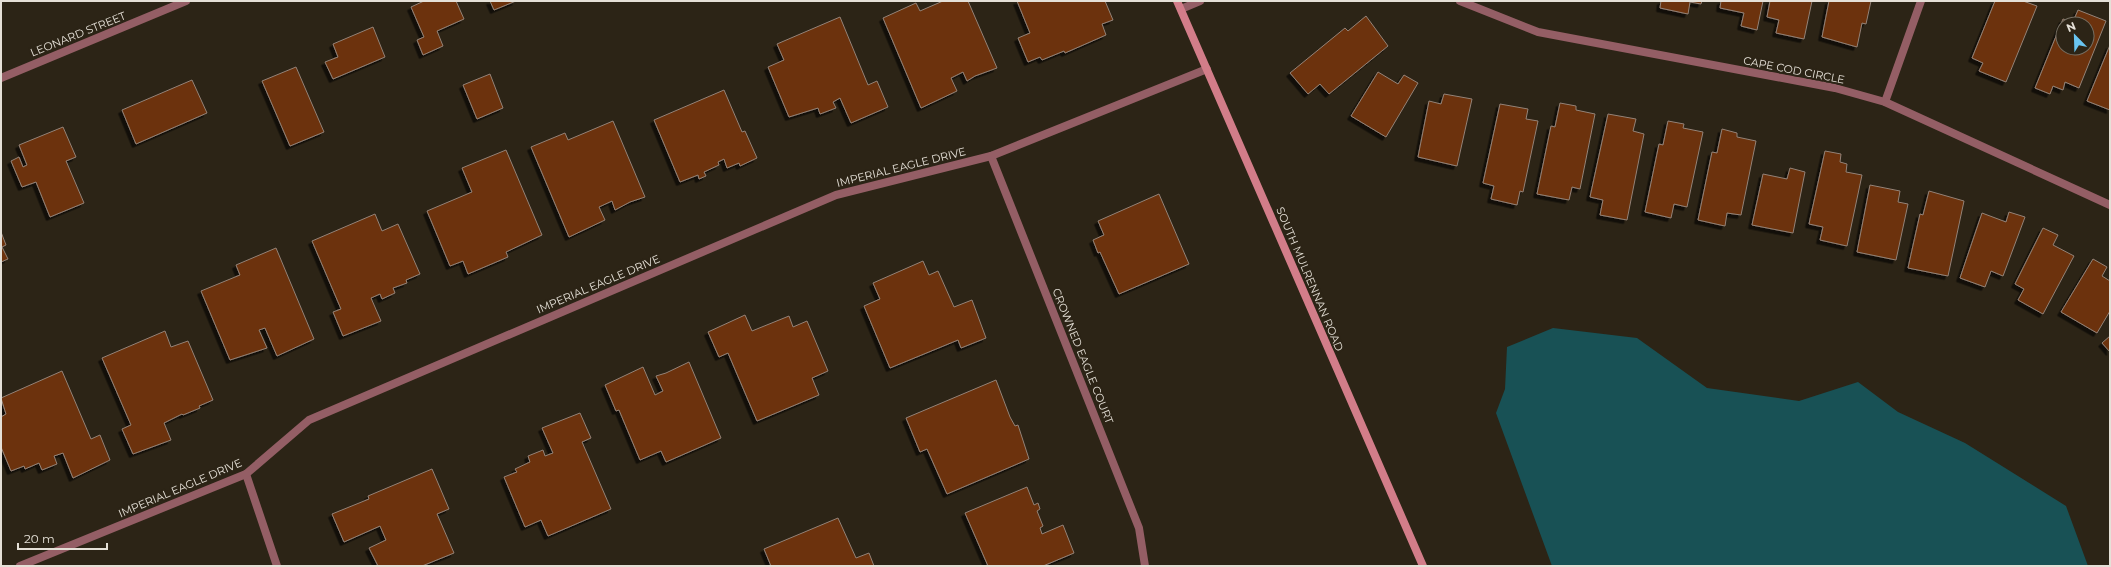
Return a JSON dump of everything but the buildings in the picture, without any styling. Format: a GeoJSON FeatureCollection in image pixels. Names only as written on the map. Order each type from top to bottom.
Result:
{"type":"FeatureCollection","features":[{"type":"Feature","properties":{"kind":"street","name":"LEONARD STREET"},"geometry":{"type":"LineString","coordinates":[[1,78],[186,1]]}},
{"type":"Feature","properties":{"kind":"street"},"geometry":{"type":"LineString","coordinates":[[1179,5],[1200,1]]}},
{"type":"Feature","properties":{"kind":"street","name":"CAPE COD CIRCLE"},"geometry":{"type":"LineString","coordinates":[[1460,1],[1538,32],[1835,88],[1885,102],[2110,205]]}},
{"type":"Feature","properties":{"kind":"street"},"geometry":{"type":"LineString","coordinates":[[1885,102],[1921,1]]}},
{"type":"Feature","properties":{"kind":"street","name":"SOUTH MULRENNAN ROAD"},"geometry":{"type":"LineString","coordinates":[[1179,5],[1423,566]]}},
{"type":"Feature","properties":{"kind":"street","name":"IMPERIAL EAGLE DRIVE"},"geometry":{"type":"LineString","coordinates":[[20,566],[246,474],[308,420],[836,195],[991,156],[1207,69]]}},
{"type":"Feature","properties":{"kind":"street","name":"CROWNED EAGLE COURT"},"geometry":{"type":"LineString","coordinates":[[991,156],[1140,528],[1145,566]]}},
{"type":"Feature","properties":{"kind":"street"},"geometry":{"type":"LineString","coordinates":[[246,474],[277,566]]}},
{"type":"Feature","properties":{"kind":"water"},"geometry":{"type":"Polygon","coordinates":[[[1553,328],[1637,338],[1707,388],[1799,401],[1858,382],[1898,412],[1965,443],[2066,506],[2088,566],[1552,566],[1496,413],[1505,389],[1507,347],[1553,328]]]}}]}
